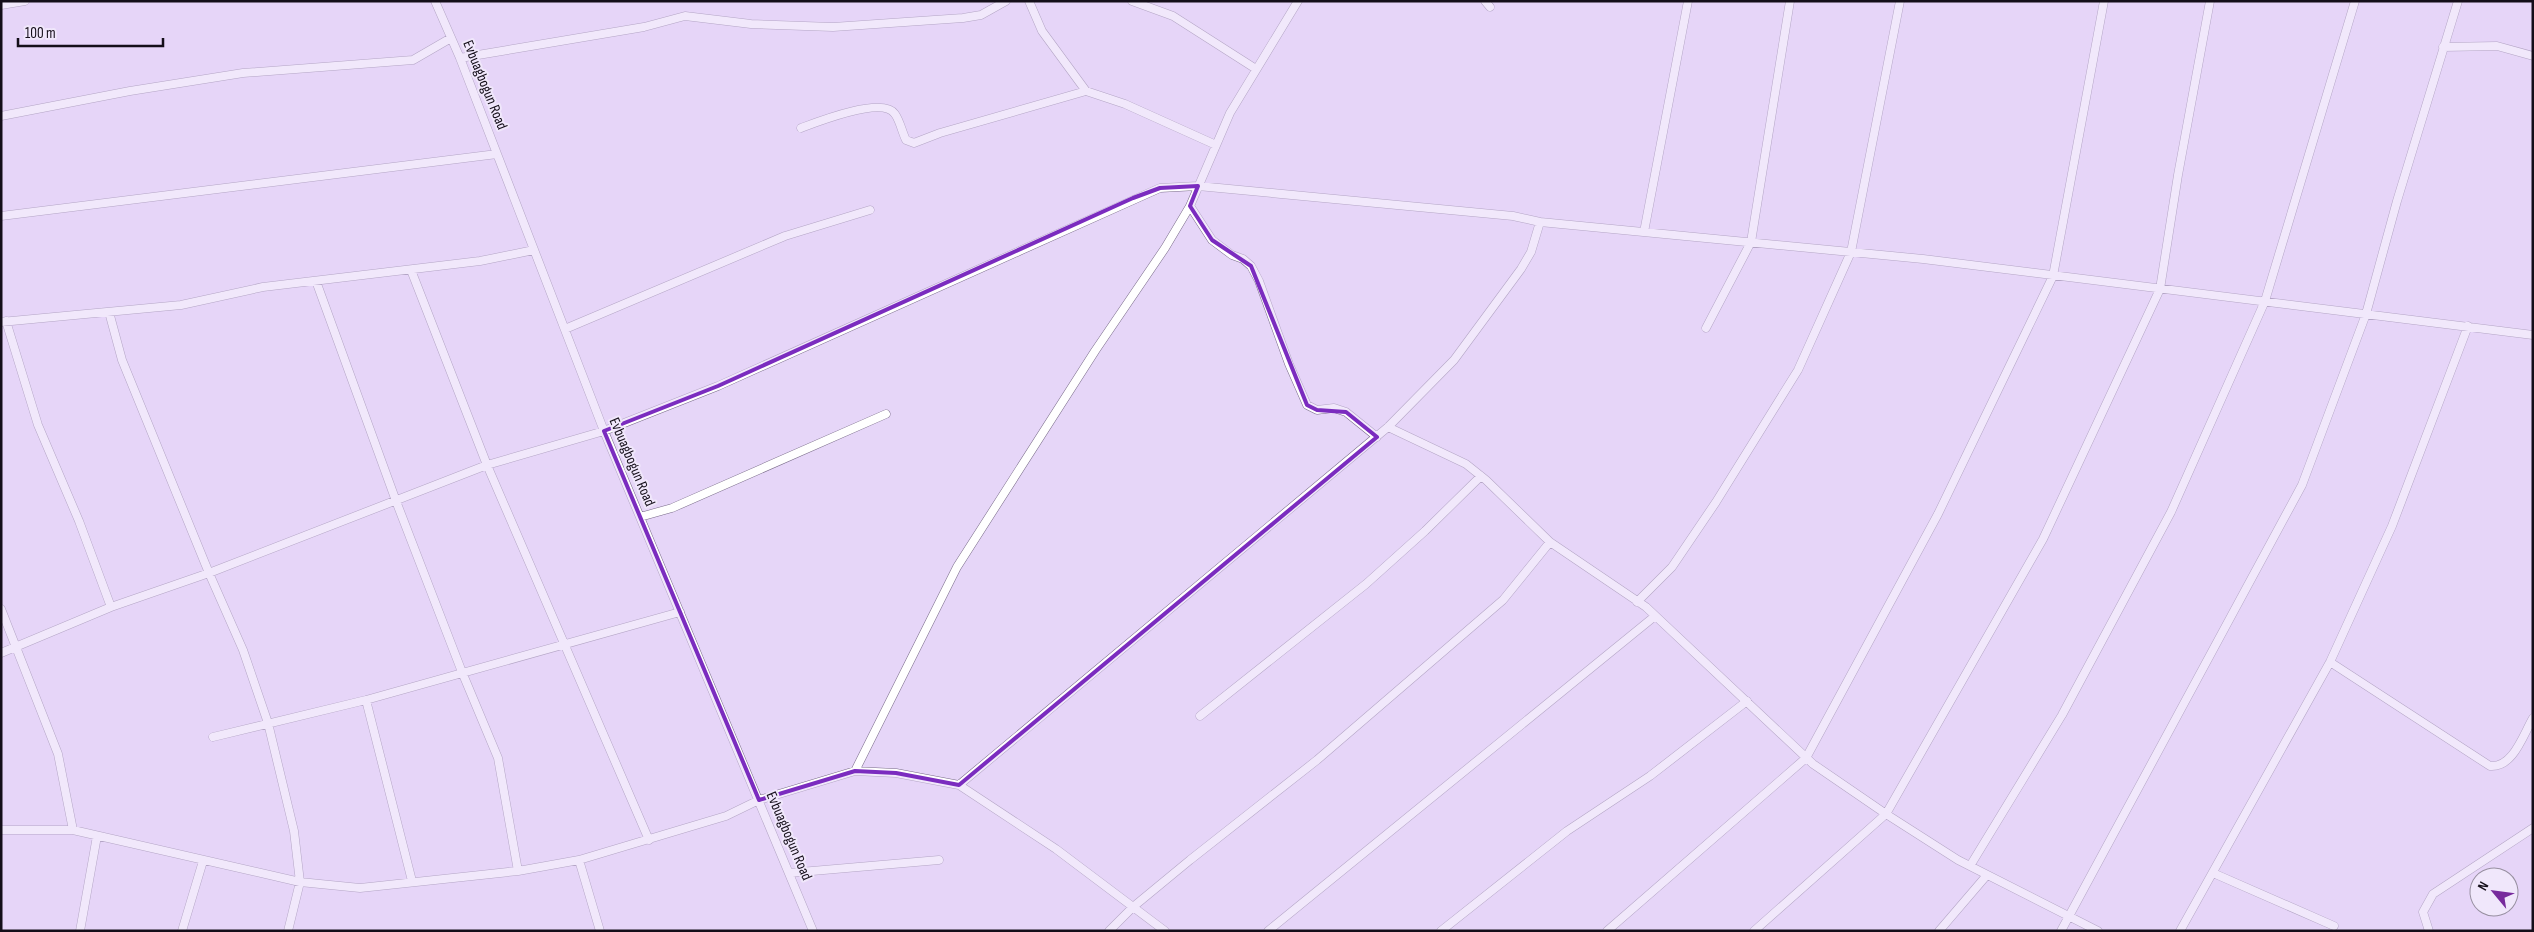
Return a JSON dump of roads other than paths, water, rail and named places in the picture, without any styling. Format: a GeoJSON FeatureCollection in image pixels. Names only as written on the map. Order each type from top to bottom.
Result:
{"type":"FeatureCollection","features":[{"type":"Feature","properties":{"kind":"street"},"geometry":{"type":"LineString","coordinates":[[1,5],[25,1]]}},
{"type":"Feature","properties":{"kind":"street","name":"Evbuagbogun Road"},"geometry":{"type":"LineString","coordinates":[[435,1],[460,58],[604,431],[813,931]]}},
{"type":"Feature","properties":{"kind":"street"},"geometry":{"type":"LineString","coordinates":[[460,58],[644,27],[685,16],[751,24],[833,27],[963,18],[981,15],[1006,1]]}},
{"type":"Feature","properties":{"kind":"street"},"geometry":{"type":"LineString","coordinates":[[1029,1],[1042,31],[1086,91]]}},
{"type":"Feature","properties":{"kind":"street"},"geometry":{"type":"LineString","coordinates":[[1132,1],[1173,16],[1256,70]]}},
{"type":"Feature","properties":{"kind":"street"},"geometry":{"type":"LineString","coordinates":[[855,771],[957,567],[1095,351],[1165,248],[1190,206],[1230,113],[1298,1]]}},
{"type":"Feature","properties":{"kind":"street"},"geometry":{"type":"LineString","coordinates":[[1644,232],[1688,1]]}},
{"type":"Feature","properties":{"kind":"street"},"geometry":{"type":"LineString","coordinates":[[1706,328],[1751,242],[1790,1]]}},
{"type":"Feature","properties":{"kind":"street"},"geometry":{"type":"LineString","coordinates":[[1637,602],[1672,567],[1716,502],[1798,370],[1851,252],[1900,1]]}},
{"type":"Feature","properties":{"kind":"street"},"geometry":{"type":"LineString","coordinates":[[1607,931],[1806,758],[1938,514],[2052,276],[2104,1]]}},
{"type":"Feature","properties":{"kind":"street"},"geometry":{"type":"LineString","coordinates":[[1754,931],[1886,814],[2043,540],[2160,289],[2178,175],[2210,1]]}},
{"type":"Feature","properties":{"kind":"street"},"geometry":{"type":"LineString","coordinates":[[1970,866],[2062,714],[2171,512],[2265,302],[2355,1]]}},
{"type":"Feature","properties":{"kind":"street"},"geometry":{"type":"LineString","coordinates":[[2061,931],[2302,485],[2366,314],[2396,201],[2458,1]]}},
{"type":"Feature","properties":{"kind":"street"},"geometry":{"type":"LineString","coordinates":[[1,116],[243,72],[413,60],[452,38]]}},
{"type":"Feature","properties":{"kind":"street"},"geometry":{"type":"LineString","coordinates":[[2443,47],[2497,46],[2533,56]]}},
{"type":"Feature","properties":{"kind":"street"},"geometry":{"type":"LineString","coordinates":[[801,128],[839,113],[885,108],[895,114],[906,140],[914,143],[940,132],[1086,91],[1125,104],[1216,145]]}},
{"type":"Feature","properties":{"kind":"street"},"geometry":{"type":"LineString","coordinates":[[1,216],[497,154]]}},
{"type":"Feature","properties":{"kind":"street"},"geometry":{"type":"LineString","coordinates":[[1,653],[111,607],[209,573],[487,465],[604,431],[718,386],[1133,198],[1160,188],[1198,186],[1513,216],[1540,222],[1851,252],[2533,334]]}},
{"type":"Feature","properties":{"kind":"street"},"geometry":{"type":"LineString","coordinates":[[1190,206],[1212,240],[1251,266],[1259,281],[1289,364],[1307,405],[1317,410],[1334,408],[1346,412],[1377,437]]}},
{"type":"Feature","properties":{"kind":"street"},"geometry":{"type":"LineString","coordinates":[[565,330],[785,236],[870,210]]}},
{"type":"Feature","properties":{"kind":"street"},"geometry":{"type":"LineString","coordinates":[[959,785],[1388,428],[1454,360],[1516,276],[1531,252],[1540,222]]}},
{"type":"Feature","properties":{"kind":"street"},"geometry":{"type":"LineString","coordinates":[[111,607],[79,521],[38,425],[4,321],[181,306],[263,287],[480,261],[534,250]]}},
{"type":"Feature","properties":{"kind":"street"},"geometry":{"type":"LineString","coordinates":[[411,270],[487,465],[562,644],[648,840]]}},
{"type":"Feature","properties":{"kind":"street"},"geometry":{"type":"LineString","coordinates":[[316,282],[396,501],[462,672],[498,758],[518,871]]}},
{"type":"Feature","properties":{"kind":"street"},"geometry":{"type":"LineString","coordinates":[[109,312],[122,360],[209,573],[243,650],[268,723],[294,831],[300,882],[288,931]]}},
{"type":"Feature","properties":{"kind":"street"},"geometry":{"type":"LineString","coordinates":[[2180,931],[2330,662],[2392,526],[2468,326]]}},
{"type":"Feature","properties":{"kind":"street"},"geometry":{"type":"LineString","coordinates":[[640,517],[672,508],[886,414]]}},
{"type":"Feature","properties":{"kind":"street"},"geometry":{"type":"LineString","coordinates":[[1388,428],[1466,464],[1550,542],[1655,616],[1806,758],[1886,814],[1970,866],[2098,931]]}},
{"type":"Feature","properties":{"kind":"street"},"geometry":{"type":"LineString","coordinates":[[1200,716],[1366,584],[1425,531],[1481,476]]}},
{"type":"Feature","properties":{"kind":"street"},"geometry":{"type":"LineString","coordinates":[[1109,931],[1133,907],[1317,760],[1496,606],[1550,542]]}},
{"type":"Feature","properties":{"kind":"street"},"geometry":{"type":"LineString","coordinates":[[1,609],[58,754],[73,830]]}},
{"type":"Feature","properties":{"kind":"street"},"geometry":{"type":"LineString","coordinates":[[213,737],[366,700],[680,612]]}},
{"type":"Feature","properties":{"kind":"street"},"geometry":{"type":"LineString","coordinates":[[1268,931],[1655,616]]}},
{"type":"Feature","properties":{"kind":"street"},"geometry":{"type":"LineString","coordinates":[[2330,662],[2490,766],[2496,767],[2510,759],[2533,718]]}},
{"type":"Feature","properties":{"kind":"street"},"geometry":{"type":"LineString","coordinates":[[366,700],[412,881]]}},
{"type":"Feature","properties":{"kind":"street"},"geometry":{"type":"LineString","coordinates":[[1441,931],[1567,831],[1650,776],[1747,701]]}},
{"type":"Feature","properties":{"kind":"street"},"geometry":{"type":"LineString","coordinates":[[1,830],[73,830],[300,882],[360,888],[518,871],[579,860],[726,816],[759,800],[855,771],[896,773],[959,785],[1056,849],[1165,931]]}},
{"type":"Feature","properties":{"kind":"street"},"geometry":{"type":"LineString","coordinates":[[2429,931],[2422,912],[2433,894],[2533,828]]}},
{"type":"Feature","properties":{"kind":"street"},"geometry":{"type":"LineString","coordinates":[[2524,834],[2533,838]]}},
{"type":"Feature","properties":{"kind":"street"},"geometry":{"type":"LineString","coordinates":[[80,931],[97,836]]}},
{"type":"Feature","properties":{"kind":"street"},"geometry":{"type":"LineString","coordinates":[[579,860],[600,931]]}},
{"type":"Feature","properties":{"kind":"street"},"geometry":{"type":"LineString","coordinates":[[789,873],[939,860]]}},
{"type":"Feature","properties":{"kind":"street"},"geometry":{"type":"LineString","coordinates":[[182,931],[202,861]]}},
{"type":"Feature","properties":{"kind":"street"},"geometry":{"type":"LineString","coordinates":[[2212,873],[2334,926]]}},
{"type":"Feature","properties":{"kind":"street"},"geometry":{"type":"LineString","coordinates":[[1939,931],[1987,875]]}}]}
